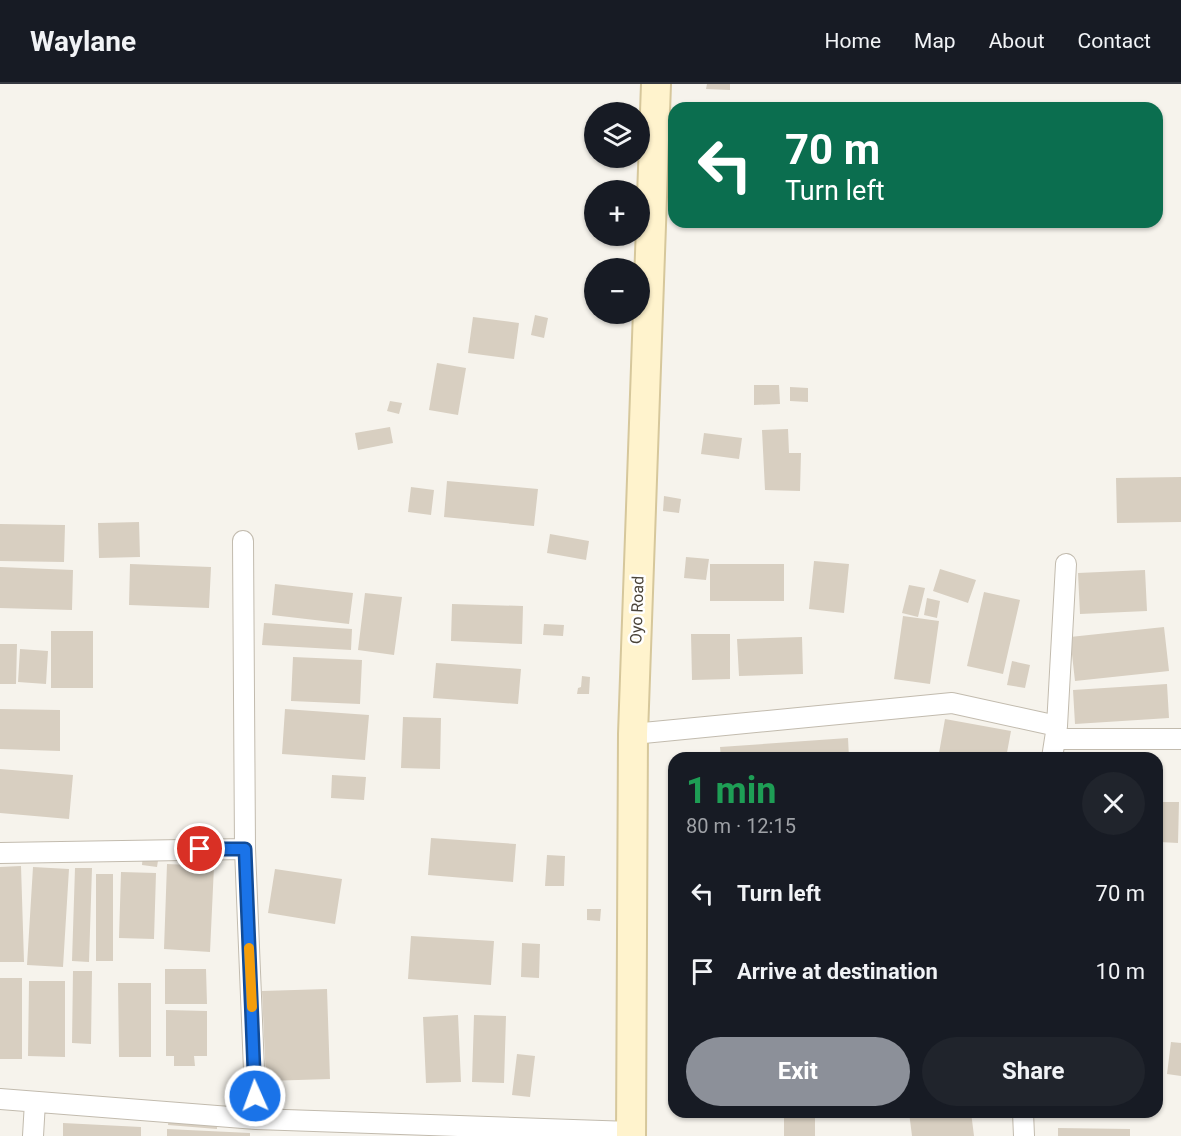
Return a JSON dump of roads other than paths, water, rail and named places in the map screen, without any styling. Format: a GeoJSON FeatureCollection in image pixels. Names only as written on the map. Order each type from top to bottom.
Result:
{"type":"FeatureCollection","features":[{"type":"Feature","properties":{"kind":"street","name":"Oyo Road"},"geometry":{"type":"LineString","coordinates":[[631,1134],[633,734],[656,84]]}},
{"type":"Feature","properties":{"kind":"street"},"geometry":{"type":"LineString","coordinates":[[243,541],[245,849],[256,1119]]}},
{"type":"Feature","properties":{"kind":"street"},"geometry":{"type":"LineString","coordinates":[[1055,741],[1066,564]]}},
{"type":"Feature","properties":{"kind":"street"},"geometry":{"type":"LineString","coordinates":[[633,734],[952,703],[1055,741],[1181,739]]}},
{"type":"Feature","properties":{"kind":"street"},"geometry":{"type":"LineString","coordinates":[[0,853],[245,849]]}},
{"type":"Feature","properties":{"kind":"street"},"geometry":{"type":"LineString","coordinates":[[0,1099],[256,1119],[295,1128],[631,1134]]}},
{"type":"Feature","properties":{"kind":"street"},"geometry":{"type":"LineString","coordinates":[[33,1136],[35,1102]]}},
{"type":"Feature","properties":{"kind":"street"},"geometry":{"type":"LineString","coordinates":[[1023,1118],[1024,1136]]}}]}
